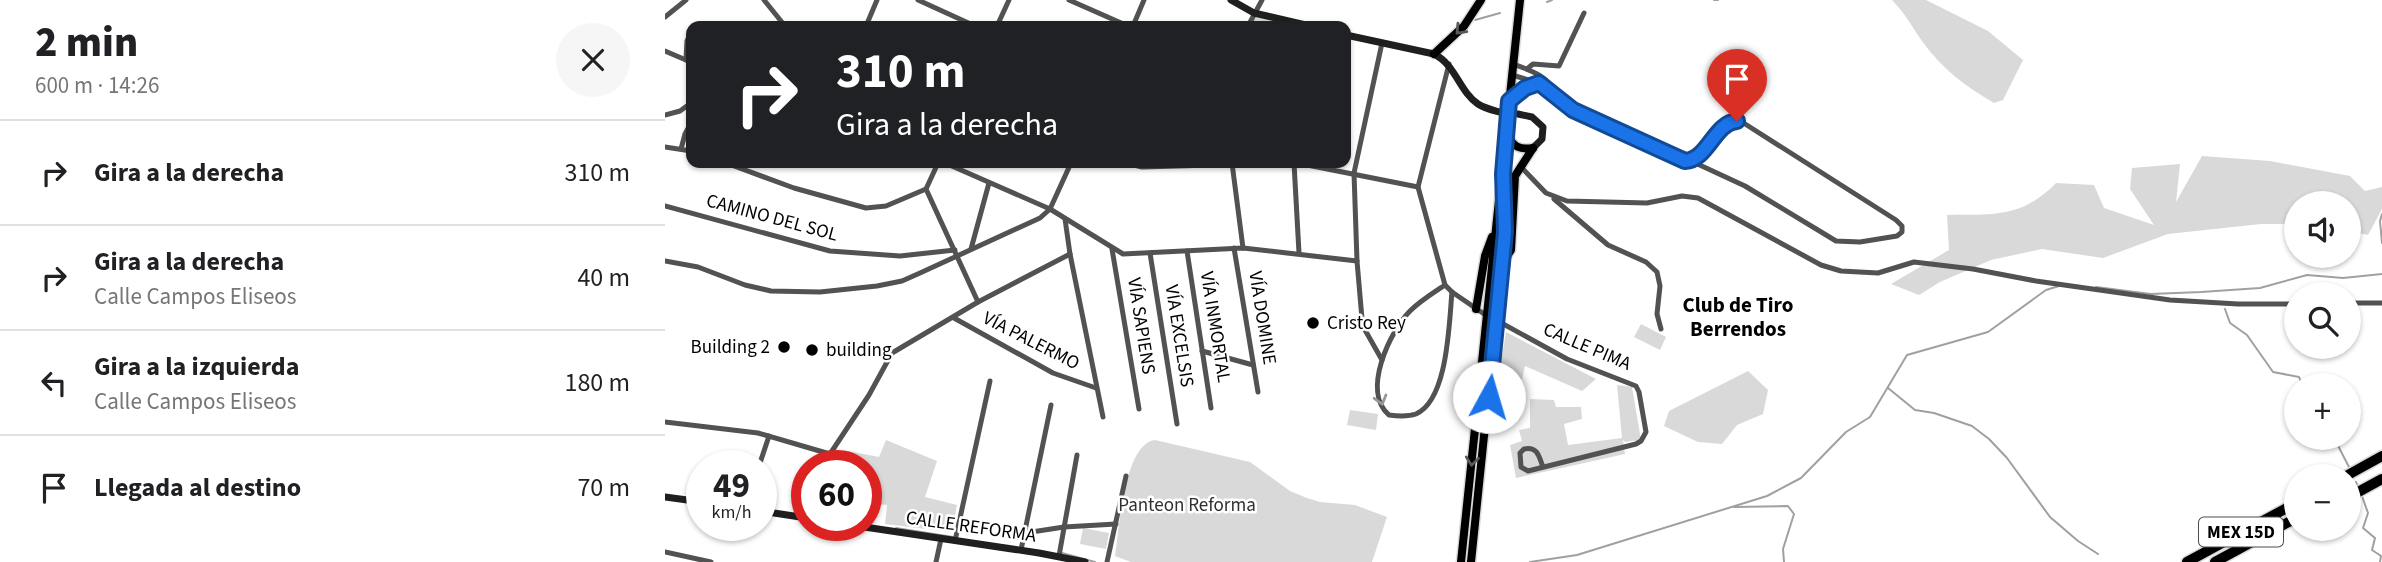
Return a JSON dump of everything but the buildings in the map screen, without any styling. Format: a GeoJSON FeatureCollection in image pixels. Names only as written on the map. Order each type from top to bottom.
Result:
{"type":"FeatureCollection","features":[{"type":"Feature","properties":{"kind":"highway"},"geometry":{"type":"LineString","coordinates":[[2361,468],[2382,456]]}},
{"type":"Feature","properties":{"kind":"highway"},"geometry":{"type":"LineString","coordinates":[[2361,474],[2382,463]]}},
{"type":"Feature","properties":{"kind":"highway"},"geometry":{"type":"LineString","coordinates":[[2361,483],[2382,472]]}},
{"type":"Feature","properties":{"kind":"highway"},"geometry":{"type":"LineString","coordinates":[[2361,490],[2382,479]]}},
{"type":"Feature","properties":{"kind":"highway","name":"MEX 15D"},"geometry":{"type":"LineString","coordinates":[[2187,562],[2284,509]]}},
{"type":"Feature","properties":{"kind":"highway","name":"MEX 15D"},"geometry":{"type":"LineString","coordinates":[[2198,562],[2284,515]]}},
{"type":"Feature","properties":{"kind":"highway","name":"MEX 15D"},"geometry":{"type":"LineString","coordinates":[[2215,562],[2284,525]]}},
{"type":"Feature","properties":{"kind":"highway","name":"MEX 15D"},"geometry":{"type":"LineString","coordinates":[[2228,562],[2284,532]]}},
{"type":"Feature","properties":{"kind":"main road"},"geometry":{"type":"LineString","coordinates":[[1434,54],[1464,26],[1481,0]]}},
{"type":"Feature","properties":{"kind":"main road"},"geometry":{"type":"LineString","coordinates":[[1461,562],[1520,0]]}},
{"type":"Feature","properties":{"kind":"main road"},"geometry":{"type":"LineString","coordinates":[[1509,101],[1525,88],[1545,84]]}},
{"type":"Feature","properties":{"kind":"main road"},"geometry":{"type":"LineString","coordinates":[[1507,133],[1515,146],[1533,148]]}},
{"type":"Feature","properties":{"kind":"main road"},"geometry":{"type":"LineString","coordinates":[[1502,264],[1511,250],[1514,181],[1520,166],[1533,148]]}},
{"type":"Feature","properties":{"kind":"main road"},"geometry":{"type":"LineString","coordinates":[[1471,562],[1505,232],[1503,174]]}},
{"type":"Feature","properties":{"kind":"main road"},"geometry":{"type":"LineString","coordinates":[[1494,231],[1505,232]]}},
{"type":"Feature","properties":{"kind":"main road"},"geometry":{"type":"LineString","coordinates":[[1476,309],[1485,256],[1494,231]]}},
{"type":"Feature","properties":{"kind":"street"},"geometry":{"type":"LineString","coordinates":[[665,17],[686,0]]}},
{"type":"Feature","properties":{"kind":"street"},"geometry":{"type":"LineString","coordinates":[[764,0],[781,21]]}},
{"type":"Feature","properties":{"kind":"street"},"geometry":{"type":"LineString","coordinates":[[868,21],[877,0]]}},
{"type":"Feature","properties":{"kind":"street"},"geometry":{"type":"LineString","coordinates":[[918,0],[964,21]]}},
{"type":"Feature","properties":{"kind":"street"},"geometry":{"type":"LineString","coordinates":[[999,21],[1009,0]]}},
{"type":"Feature","properties":{"kind":"street"},"geometry":{"type":"LineString","coordinates":[[1069,0],[1118,21]]}},
{"type":"Feature","properties":{"kind":"street"},"geometry":{"type":"LineString","coordinates":[[1133,21],[1144,0]]}},
{"type":"Feature","properties":{"kind":"street"},"geometry":{"type":"LineString","coordinates":[[1231,0],[1254,13],[1288,21]]}},
{"type":"Feature","properties":{"kind":"street"},"geometry":{"type":"LineString","coordinates":[[1250,21],[1260,1]]}},
{"type":"Feature","properties":{"kind":"street"},"geometry":{"type":"LineString","coordinates":[[1527,69],[1536,64],[1553,67],[1559,65],[1584,13]]}},
{"type":"Feature","properties":{"kind":"street"},"geometry":{"type":"LineString","coordinates":[[1351,36],[1434,54],[1449,64],[1476,103],[1499,112]]}},
{"type":"Feature","properties":{"kind":"street"},"geometry":{"type":"LineString","coordinates":[[1382,43],[1354,173],[1357,261],[1363,325],[1382,360]]}},
{"type":"Feature","properties":{"kind":"street"},"geometry":{"type":"LineString","coordinates":[[665,51],[686,60]]}},
{"type":"Feature","properties":{"kind":"street"},"geometry":{"type":"LineString","coordinates":[[1449,64],[1418,187],[1445,285],[1497,321]]}},
{"type":"Feature","properties":{"kind":"street"},"geometry":{"type":"LineString","coordinates":[[1513,64],[1541,75],[1557,98],[1573,110],[1679,160],[1691,161],[1745,186],[1836,241],[1860,242],[1897,236],[1902,232],[1902,226],[1896,220],[1742,122],[1727,123],[1691,161]]}},
{"type":"Feature","properties":{"kind":"street"},"geometry":{"type":"LineString","coordinates":[[1512,75],[1545,84]]}},
{"type":"Feature","properties":{"kind":"street"},"geometry":{"type":"LineString","coordinates":[[665,115],[686,107]]}},
{"type":"Feature","properties":{"kind":"street"},"geometry":{"type":"LineString","coordinates":[[1518,114],[1532,117],[1543,127],[1542,139],[1533,148]]}},
{"type":"Feature","properties":{"kind":"street"},"geometry":{"type":"LineString","coordinates":[[682,146],[686,135]]}},
{"type":"Feature","properties":{"kind":"street"},"geometry":{"type":"LineString","coordinates":[[682,146],[686,148]]}},
{"type":"Feature","properties":{"kind":"street"},"geometry":{"type":"LineString","coordinates":[[665,147],[686,146]]}},
{"type":"Feature","properties":{"kind":"street"},"geometry":{"type":"LineString","coordinates":[[1520,166],[1608,245],[1653,266],[1660,286],[1657,314],[1661,329]]}},
{"type":"Feature","properties":{"kind":"street"},"geometry":{"type":"LineString","coordinates":[[740,168],[794,188],[866,208],[886,206],[926,189],[935,168]]}},
{"type":"Feature","properties":{"kind":"street"},"geometry":{"type":"LineString","coordinates":[[956,168],[1050,209],[1112,249],[1126,254],[1243,248],[1357,261]]}},
{"type":"Feature","properties":{"kind":"street"},"geometry":{"type":"LineString","coordinates":[[665,261],[698,267],[760,289],[820,292],[892,284],[920,273],[956,252],[971,249],[1040,218],[1050,209],[1069,168]]}},
{"type":"Feature","properties":{"kind":"street"},"geometry":{"type":"LineString","coordinates":[[1233,168],[1243,248]]}},
{"type":"Feature","properties":{"kind":"street"},"geometry":{"type":"LineString","coordinates":[[1296,168],[1299,253]]}},
{"type":"Feature","properties":{"kind":"street"},"geometry":{"type":"LineString","coordinates":[[1325,168],[1418,187]]}},
{"type":"Feature","properties":{"kind":"street"},"geometry":{"type":"LineString","coordinates":[[971,249],[989,183]]}},
{"type":"Feature","properties":{"kind":"street"},"geometry":{"type":"LineString","coordinates":[[926,189],[978,302]]}},
{"type":"Feature","properties":{"kind":"street"},"geometry":{"type":"LineString","coordinates":[[1553,198],[1566,201],[1647,203],[1691,196],[1821,265],[1841,271],[1878,273],[1914,262],[2171,300],[2284,304]]}},
{"type":"Feature","properties":{"kind":"street","name":"CAMINO DEL SOL"},"geometry":{"type":"LineString","coordinates":[[665,206],[838,253],[900,256],[956,252]]}},
{"type":"Feature","properties":{"kind":"street"},"geometry":{"type":"LineString","coordinates":[[1065,219],[1103,416]]}},
{"type":"Feature","properties":{"kind":"street","name":"VÍA DOMINE"},"geometry":{"type":"LineString","coordinates":[[1234,248],[1258,392]]}},
{"type":"Feature","properties":{"kind":"street","name":"VÍA SAPIENS"},"geometry":{"type":"LineString","coordinates":[[1112,249],[1139,409]]}},
{"type":"Feature","properties":{"kind":"street","name":"VÍA INMORTAL"},"geometry":{"type":"LineString","coordinates":[[1187,251],[1211,408]]}},
{"type":"Feature","properties":{"kind":"street","name":"VÍA EXCELSIS"},"geometry":{"type":"LineString","coordinates":[[1150,253],[1177,424]]}},
{"type":"Feature","properties":{"kind":"street"},"geometry":{"type":"LineString","coordinates":[[833,450],[869,396],[892,353],[978,302],[1070,254]]}},
{"type":"Feature","properties":{"kind":"street"},"geometry":{"type":"LineString","coordinates":[[1445,285],[1409,312],[1390,341],[1377,378],[1384,412],[1389,415],[1417,414],[1432,397],[1442,372],[1452,292]]}},
{"type":"Feature","properties":{"kind":"street"},"geometry":{"type":"LineString","coordinates":[[2361,303],[2382,303]]}},
{"type":"Feature","properties":{"kind":"street","name":"VÍA PALERMO"},"geometry":{"type":"LineString","coordinates":[[954,318],[1053,373],[1096,388]]}},
{"type":"Feature","properties":{"kind":"street","name":"CALLE PIMA"},"geometry":{"type":"LineString","coordinates":[[1497,321],[1567,359],[1631,383],[1639,392],[1646,426],[1645,437],[1641,441],[1543,467]]}},
{"type":"Feature","properties":{"kind":"street"},"geometry":{"type":"LineString","coordinates":[[1202,351],[1253,365]]}},
{"type":"Feature","properties":{"kind":"street"},"geometry":{"type":"LineString","coordinates":[[955,541],[990,381]]}},
{"type":"Feature","properties":{"kind":"street"},"geometry":{"type":"LineString","coordinates":[[1021,550],[1051,405]]}},
{"type":"Feature","properties":{"kind":"street"},"geometry":{"type":"LineString","coordinates":[[665,422],[718,427],[769,436],[816,450]]}},
{"type":"Feature","properties":{"kind":"street"},"geometry":{"type":"LineString","coordinates":[[764,450],[769,436]]}},
{"type":"Feature","properties":{"kind":"street"},"geometry":{"type":"LineString","coordinates":[[1533,448],[1543,467],[1524,470],[1519,462],[1520,453],[1524,449],[1533,448]]}},
{"type":"Feature","properties":{"kind":"street"},"geometry":{"type":"LineString","coordinates":[[1059,556],[1077,455]]}},
{"type":"Feature","properties":{"kind":"street"},"geometry":{"type":"LineString","coordinates":[[1107,562],[1126,476]]}},
{"type":"Feature","properties":{"kind":"street"},"geometry":{"type":"LineString","coordinates":[[665,497],[686,500]]}},
{"type":"Feature","properties":{"kind":"street"},"geometry":{"type":"LineString","coordinates":[[1025,533],[1064,527],[1116,524]]}},
{"type":"Feature","properties":{"kind":"street","name":"CALLE REFORMA"},"geometry":{"type":"LineString","coordinates":[[882,530],[1086,562]]}},
{"type":"Feature","properties":{"kind":"street"},"geometry":{"type":"LineString","coordinates":[[936,562],[941,539]]}},
{"type":"Feature","properties":{"kind":"street"},"geometry":{"type":"LineString","coordinates":[[665,552],[711,562]]}},
{"type":"Feature","properties":{"kind":"street"},"geometry":{"type":"LineString","coordinates":[[1037,562],[1039,553]]}},
{"type":"Feature","properties":{"kind":"green space"},"geometry":{"type":"Polygon","coordinates":[[[1892,0],[1926,0],[1988,31],[2023,60],[2003,100],[1994,103],[1946,68],[1929,51],[1892,0]]]}},
{"type":"Feature","properties":{"kind":"green space"},"geometry":{"type":"Polygon","coordinates":[[[1255,14],[1286,21],[1253,21],[1255,14]]]}},
{"type":"Feature","properties":{"kind":"green space"},"geometry":{"type":"Polygon","coordinates":[[[2202,156],[2270,161],[2350,176],[2365,191],[2382,187],[2382,209],[2368,235],[2361,234],[2361,191],[2284,191],[2284,224],[2168,234],[2103,258],[2042,249],[1991,260],[1940,282],[1919,295],[1891,284],[1949,250],[1947,215],[1992,214],[2018,209],[2043,195],[2056,183],[2094,185],[2104,208],[2154,225],[2130,189],[2132,168],[2180,164],[2176,202],[2202,156]]]}},
{"type":"Feature","properties":{"kind":"green space"},"geometry":{"type":"Polygon","coordinates":[[[1641,324],[1666,337],[1660,350],[1634,337],[1641,324]]]}},
{"type":"Feature","properties":{"kind":"green space"},"geometry":{"type":"Polygon","coordinates":[[[1506,332],[1596,379],[1582,391],[1525,366],[1521,383],[1500,385],[1506,332]]]}},
{"type":"Feature","properties":{"kind":"green space"},"geometry":{"type":"Polygon","coordinates":[[[1748,371],[1768,390],[1763,414],[1737,425],[1722,444],[1698,442],[1664,426],[1669,411],[1748,371]]]}},
{"type":"Feature","properties":{"kind":"green space"},"geometry":{"type":"Polygon","coordinates":[[[1617,385],[1632,387],[1641,440],[1623,440],[1625,454],[1516,478],[1510,445],[1522,441],[1519,430],[1530,428],[1530,399],[1554,400],[1556,407],[1581,407],[1582,419],[1564,424],[1568,445],[1622,438],[1617,385]]]}},
{"type":"Feature","properties":{"kind":"green space"},"geometry":{"type":"Polygon","coordinates":[[[1350,410],[1378,414],[1376,430],[1347,425],[1350,410]]]}},
{"type":"Feature","properties":{"kind":"green space"},"geometry":{"type":"Polygon","coordinates":[[[886,440],[937,461],[925,497],[957,505],[951,532],[885,524],[887,505],[882,505],[882,450],[886,440]]]}},
{"type":"Feature","properties":{"kind":"green space","name":"Panteon Reforma"},"geometry":{"type":"Polygon","coordinates":[[[1155,440],[1250,462],[1290,491],[1307,498],[1355,505],[1387,517],[1372,562],[1131,562],[1115,556],[1121,509],[1130,471],[1136,456],[1145,445],[1155,440]]]}},
{"type":"Feature","properties":{"kind":"green space"},"geometry":{"type":"Polygon","coordinates":[[[1083,528],[1109,533],[1106,549],[1080,544],[1083,528]]]}},
{"type":"Feature","properties":{"kind":"waterway"},"geometry":{"type":"LineString","coordinates":[[1547,2],[1552,0]]}},
{"type":"Feature","properties":{"kind":"waterway"},"geometry":{"type":"LineString","coordinates":[[1475,20],[1500,13]]}},
{"type":"Feature","properties":{"kind":"waterway"},"geometry":{"type":"LineString","coordinates":[[2382,214],[2382,243]]}},
{"type":"Feature","properties":{"kind":"waterway"},"geometry":{"type":"LineString","coordinates":[[2096,287],[2151,294],[2201,292],[2260,288],[2307,275],[2343,278],[2382,274]]}},
{"type":"Feature","properties":{"kind":"waterway"},"geometry":{"type":"LineString","coordinates":[[1530,562],[1577,555],[1767,496],[1801,478],[1846,432],[1870,417],[1907,355],[1988,332],[2046,290],[2059,286]]}},
{"type":"Feature","properties":{"kind":"waterway"},"geometry":{"type":"LineString","coordinates":[[2225,309],[2230,323],[2247,335],[2273,372],[2284,374]]}},
{"type":"Feature","properties":{"kind":"waterway"},"geometry":{"type":"LineString","coordinates":[[1888,388],[1915,410],[1934,413],[1972,426],[1989,439],[2007,458],[2050,517],[2098,554]]}},
{"type":"Feature","properties":{"kind":"waterway"},"geometry":{"type":"LineString","coordinates":[[2340,450],[2347,464]]}},
{"type":"Feature","properties":{"kind":"waterway"},"geometry":{"type":"LineString","coordinates":[[2362,496],[2368,513],[2363,528],[2375,538],[2372,550],[2381,556],[2380,562]]}},
{"type":"Feature","properties":{"kind":"waterway"},"geometry":{"type":"LineString","coordinates":[[1734,507],[1788,506],[1794,514],[1783,549],[1784,562]]}},
{"type":"Feature","properties":{"kind":"waterway"},"geometry":{"type":"LineString","coordinates":[[896,528],[953,537]]}},
{"type":"Feature","properties":{"kind":"waterway"},"geometry":{"type":"LineString","coordinates":[[1062,553],[1095,562]]}},
{"type":"Feature","properties":{"kind":"place","name":"Cristo Rey"},"geometry":{"type":"Point","coordinates":[1313,323]}},
{"type":"Feature","properties":{"kind":"place","name":"Building 2"},"geometry":{"type":"Point","coordinates":[784,347]}},
{"type":"Feature","properties":{"kind":"place","name":"building"},"geometry":{"type":"Point","coordinates":[812,350]}},
{"type":"Feature","properties":{"kind":"district","name":"Club de Tiro Berrendos"},"geometry":{"type":"Point","coordinates":[1738,317]}},
{"type":"Feature","properties":{"kind":"route"},"geometry":{"type":"LineString","coordinates":[[1489,397],[1505,232],[1503,174],[1509,101],[1528,86],[1539,83],[1573,110],[1685,161],[1696,158],[1727,123],[1737,121]]}}]}
